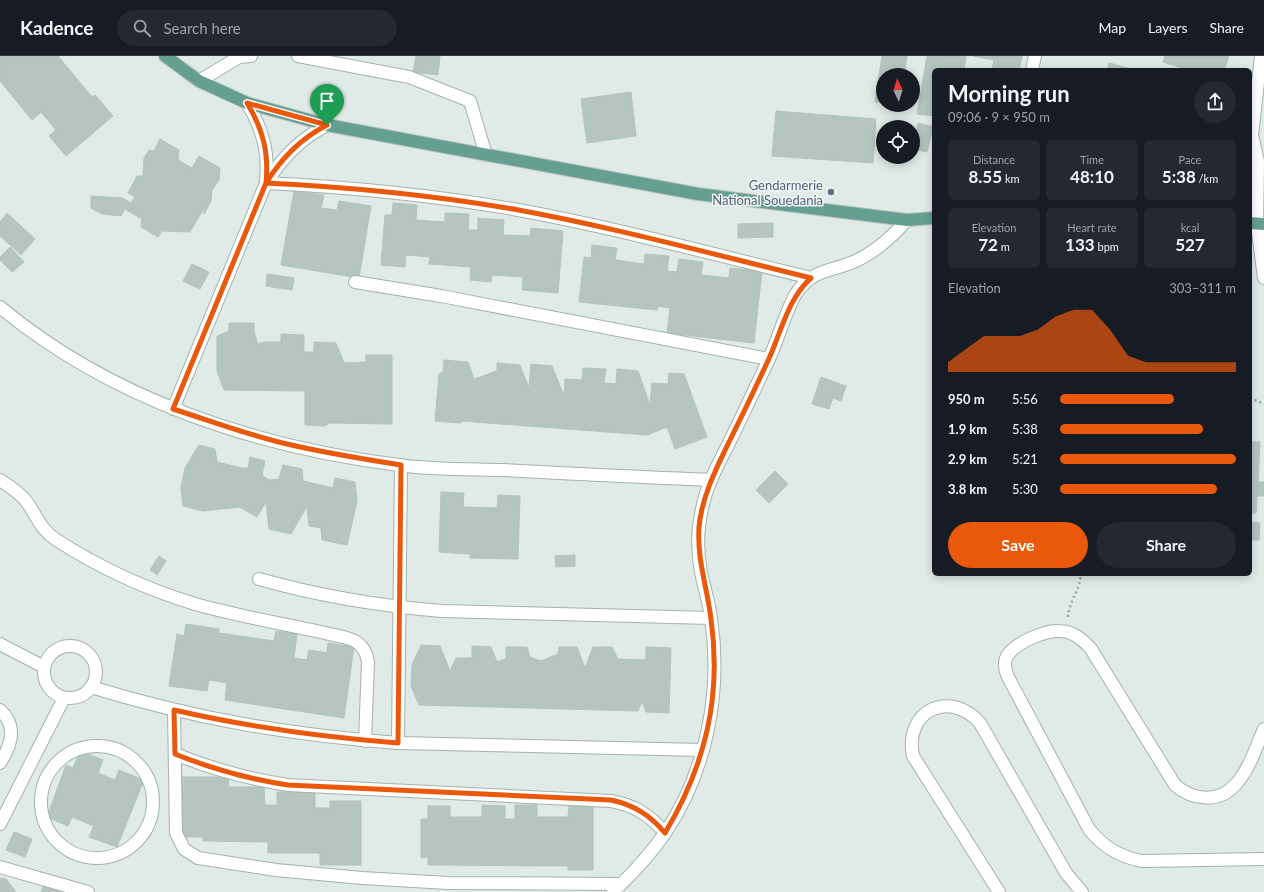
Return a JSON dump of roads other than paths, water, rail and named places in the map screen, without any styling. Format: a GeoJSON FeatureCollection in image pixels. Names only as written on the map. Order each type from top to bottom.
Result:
{"type":"FeatureCollection","features":[{"type":"Feature","properties":{"kind":"main road"},"geometry":{"type":"LineString","coordinates":[[165,56],[199,81],[247,103],[327,125],[698,194],[907,220],[932,218]]}},
{"type":"Feature","properties":{"kind":"street"},"geometry":{"type":"LineString","coordinates":[[199,81],[239,57],[251,56]]}},
{"type":"Feature","properties":{"kind":"street"},"geometry":{"type":"LineString","coordinates":[[298,56],[409,77],[470,101],[486,155]]}},
{"type":"Feature","properties":{"kind":"street"},"geometry":{"type":"LineString","coordinates":[[1032,68],[1035,56]]}},
{"type":"Feature","properties":{"kind":"street"},"geometry":{"type":"LineString","coordinates":[[1261,56],[1252,135],[1258,161],[1257,224],[1264,278]]}},
{"type":"Feature","properties":{"kind":"street"},"geometry":{"type":"LineString","coordinates":[[247,103],[256,117],[266,149],[266,183]]}},
{"type":"Feature","properties":{"kind":"street"},"geometry":{"type":"LineString","coordinates":[[173,409],[266,183],[275,169],[298,144],[327,125]]}},
{"type":"Feature","properties":{"kind":"street"},"geometry":{"type":"LineString","coordinates":[[266,183],[390,192],[514,209],[811,278]]}},
{"type":"Feature","properties":{"kind":"street"},"geometry":{"type":"LineString","coordinates":[[174,710],[174,824],[176,833],[184,849],[198,858],[276,870],[362,878],[448,883],[617,888],[642,862],[665,833],[681,807],[703,750],[713,695],[714,661],[711,618],[701,570],[699,548],[702,510],[711,480],[769,359],[795,296],[802,286],[811,278],[820,273],[849,264],[866,256],[890,238],[907,220]]}},
{"type":"Feature","properties":{"kind":"street"},"geometry":{"type":"LineString","coordinates":[[355,282],[441,296],[769,359]]}},
{"type":"Feature","properties":{"kind":"street"},"geometry":{"type":"LineString","coordinates":[[0,307],[47,343],[77,362],[121,386],[173,409],[229,428],[286,444],[343,456],[401,465],[711,480]]}},
{"type":"Feature","properties":{"kind":"street"},"geometry":{"type":"LineString","coordinates":[[398,743],[401,465]]}},
{"type":"Feature","properties":{"kind":"street"},"geometry":{"type":"LineString","coordinates":[[0,480],[18,492],[26,500],[37,520],[49,534],[78,553],[128,579],[196,604],[347,638],[360,644],[367,656],[368,662],[365,741]]}},
{"type":"Feature","properties":{"kind":"street"},"geometry":{"type":"LineString","coordinates":[[259,579],[328,597],[400,608],[442,611],[711,618]]}},
{"type":"Feature","properties":{"kind":"street"},"geometry":{"type":"LineString","coordinates":[[1264,729],[1241,778],[1235,786],[1227,792],[1214,797],[1200,798],[1182,791],[1169,777],[1091,649],[1083,640],[1072,633],[1060,630],[1047,631],[1035,636],[1011,652],[1005,664],[1005,671],[1089,829],[1096,838],[1115,853],[1141,860],[1264,859]]}},
{"type":"Feature","properties":{"kind":"street"},"geometry":{"type":"LineString","coordinates":[[0,644],[44,668]]}},
{"type":"Feature","properties":{"kind":"street"},"geometry":{"type":"LineString","coordinates":[[64,647],[74,647],[84,651],[91,658],[95,667],[96,678],[92,687],[84,694],[75,698],[64,698],[55,694],[48,687],[44,678],[44,668],[48,658],[55,651],[64,647]]}},
{"type":"Feature","properties":{"kind":"street"},"geometry":{"type":"LineString","coordinates":[[92,687],[174,710],[278,731],[365,741],[703,750]]}},
{"type":"Feature","properties":{"kind":"street"},"geometry":{"type":"LineString","coordinates":[[0,824],[64,698]]}},
{"type":"Feature","properties":{"kind":"street"},"geometry":{"type":"LineString","coordinates":[[999,892],[913,756],[911,745],[916,724],[923,715],[932,709],[942,706],[953,706],[964,709],[973,715],[980,723],[1066,873],[1082,892]]}},
{"type":"Feature","properties":{"kind":"street"},"geometry":{"type":"LineString","coordinates":[[0,710],[9,722],[12,731],[8,750],[0,763]]}},
{"type":"Feature","properties":{"kind":"street"},"geometry":{"type":"LineString","coordinates":[[101,745],[121,751],[130,756],[145,771],[152,790],[153,811],[146,831],[132,846],[123,852],[108,857],[93,858],[82,856],[64,847],[49,832],[42,813],[41,792],[48,773],[62,757],[80,748],[101,745]]}},
{"type":"Feature","properties":{"kind":"street"},"geometry":{"type":"LineString","coordinates":[[175,754],[234,775],[288,785],[611,800],[624,803],[647,815],[665,833]]}},
{"type":"Feature","properties":{"kind":"street"},"geometry":{"type":"LineString","coordinates":[[30,765],[48,773]]}},
{"type":"Feature","properties":{"kind":"street"},"geometry":{"type":"LineString","coordinates":[[0,868],[88,892]]}},
{"type":"Feature","properties":{"kind":"place","name":"Gendarmerie National Souedania"},"geometry":{"type":"Point","coordinates":[831,192]}}]}
